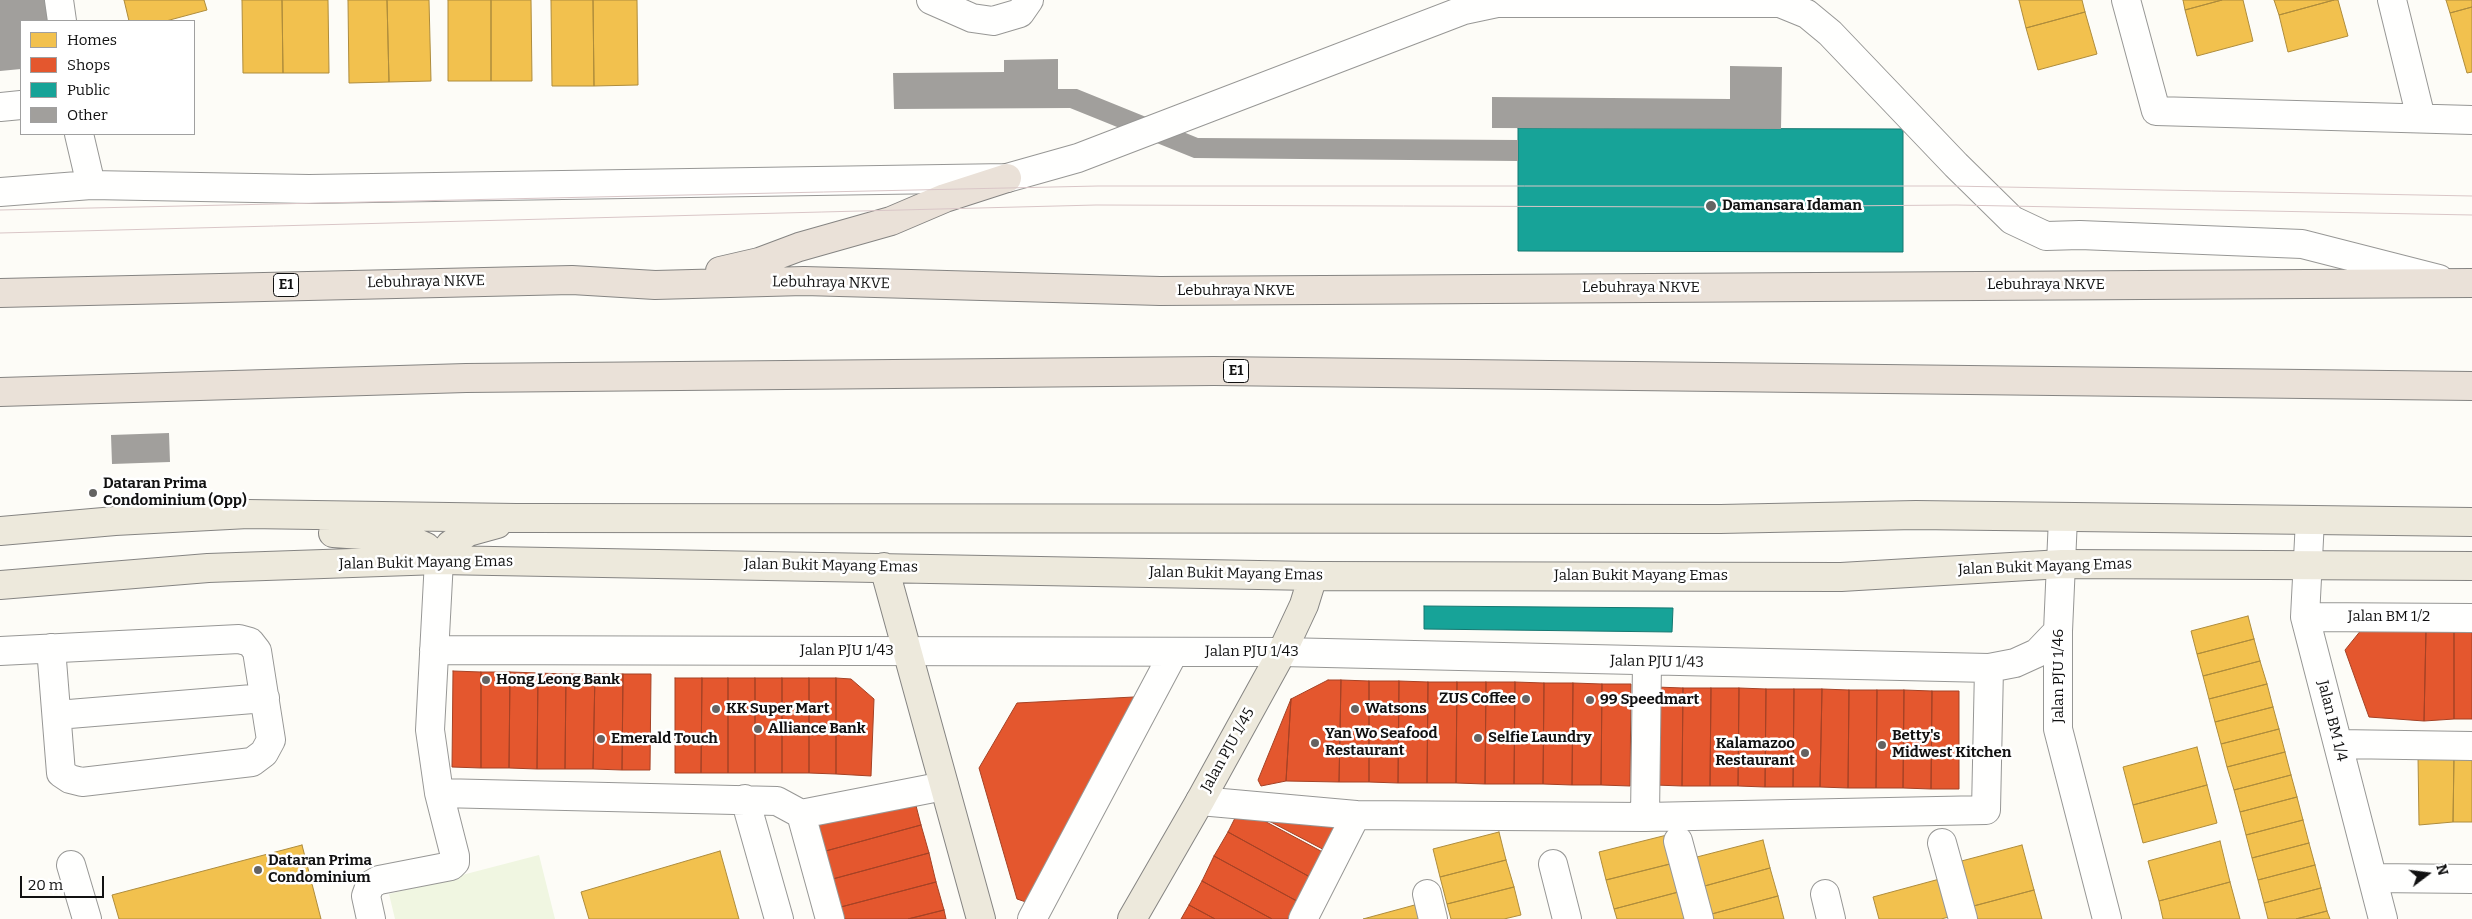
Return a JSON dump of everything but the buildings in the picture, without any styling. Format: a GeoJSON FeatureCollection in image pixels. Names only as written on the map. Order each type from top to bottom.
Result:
{"type":"FeatureCollection","features":[{"type":"Feature","properties":{"kind":"highway"},"geometry":{"type":"LineString","coordinates":[[655,285],[759,262],[799,247],[891,221],[945,198],[1007,178]]}},
{"type":"Feature","properties":{"kind":"highway","name":"Lebuhraya NKVE"},"geometry":{"type":"LineString","coordinates":[[0,292],[572,280],[655,285],[804,281],[1160,292],[2463,282]]}},
{"type":"Feature","properties":{"kind":"highway","name":"E1"},"geometry":{"type":"LineString","coordinates":[[0,392],[466,378],[1214,371],[2472,386]]}},
{"type":"Feature","properties":{"kind":"main road"},"geometry":{"type":"LineString","coordinates":[[248,514],[322,532],[406,538],[426,547],[439,560],[450,544],[468,532],[516,518]]}},
{"type":"Feature","properties":{"kind":"main road"},"geometry":{"type":"LineString","coordinates":[[0,531],[115,521],[248,514],[516,518],[1720,519],[1916,516],[2472,522]]}},
{"type":"Feature","properties":{"kind":"main road","name":"Jalan Bukit Mayang Emas"},"geometry":{"type":"LineString","coordinates":[[0,585],[208,568],[439,560],[1314,576],[1841,577],[2062,564],[2472,566]]}},
{"type":"Feature","properties":{"kind":"main road"},"geometry":{"type":"LineString","coordinates":[[884,567],[981,919]]}},
{"type":"Feature","properties":{"kind":"main road","name":"Jalan PJU 1/45"},"geometry":{"type":"LineString","coordinates":[[1132,919],[1282,652],[1304,605],[1314,576]]}},
{"type":"Feature","properties":{"kind":"street"},"geometry":{"type":"LineString","coordinates":[[59,0],[62,20]]}},
{"type":"Feature","properties":{"kind":"street"},"geometry":{"type":"LineString","coordinates":[[941,4],[983,3],[990,0]]}},
{"type":"Feature","properties":{"kind":"street"},"geometry":{"type":"LineString","coordinates":[[941,4],[972,18],[993,21],[1020,13],[1029,0]]}},
{"type":"Feature","properties":{"kind":"street"},"geometry":{"type":"LineString","coordinates":[[2126,0],[2156,111],[2472,120]]}},
{"type":"Feature","properties":{"kind":"street"},"geometry":{"type":"LineString","coordinates":[[2392,0],[2421,118]]}},
{"type":"Feature","properties":{"kind":"street"},"geometry":{"type":"LineString","coordinates":[[0,192],[91,185],[318,188],[1007,178],[1078,158],[1456,13],[1498,2],[1780,2],[1807,14],[1830,33],[1956,165],[2012,220],[2046,236],[2080,234],[2302,244],[2463,282]]}},
{"type":"Feature","properties":{"kind":"street"},"geometry":{"type":"LineString","coordinates":[[0,107],[20,105]]}},
{"type":"Feature","properties":{"kind":"street"},"geometry":{"type":"LineString","coordinates":[[79,135],[91,185]]}},
{"type":"Feature","properties":{"kind":"street","name":"Jalan PJU 1/46"},"geometry":{"type":"LineString","coordinates":[[2063,518],[2058,631],[2058,729],[2107,919]]}},
{"type":"Feature","properties":{"kind":"street","name":"Jalan BM 1/4"},"geometry":{"type":"LineString","coordinates":[[2310,520],[2305,617],[2383,919]]}},
{"type":"Feature","properties":{"kind":"street"},"geometry":{"type":"LineString","coordinates":[[370,919],[366,896],[370,885],[379,880],[451,866],[455,862],[439,794],[430,730],[439,560]]}},
{"type":"Feature","properties":{"kind":"street","name":"Jalan BM 1/2"},"geometry":{"type":"LineString","coordinates":[[2305,617],[2472,618]]}},
{"type":"Feature","properties":{"kind":"street","name":"Jalan PJU 1/43"},"geometry":{"type":"LineString","coordinates":[[434,650],[1282,652],[1647,662],[1989,668],[2015,663],[2037,653],[2058,631]]}},
{"type":"Feature","properties":{"kind":"street"},"geometry":{"type":"LineString","coordinates":[[0,651],[51,648],[239,639],[250,642],[257,651],[271,740],[264,754],[252,762],[82,782],[70,779],[62,773],[51,648]]}},
{"type":"Feature","properties":{"kind":"street"},"geometry":{"type":"LineString","coordinates":[[1032,919],[1174,652]]}},
{"type":"Feature","properties":{"kind":"street"},"geometry":{"type":"LineString","coordinates":[[1645,817],[1647,662]]}},
{"type":"Feature","properties":{"kind":"street"},"geometry":{"type":"LineString","coordinates":[[1200,801],[1356,815],[1645,817],[1986,810],[1989,668]]}},
{"type":"Feature","properties":{"kind":"street"},"geometry":{"type":"LineString","coordinates":[[57,716],[265,698]]}},
{"type":"Feature","properties":{"kind":"street"},"geometry":{"type":"LineString","coordinates":[[2338,744],[2472,746]]}},
{"type":"Feature","properties":{"kind":"street"},"geometry":{"type":"LineString","coordinates":[[439,794],[745,799],[777,801],[801,814],[944,786]]}},
{"type":"Feature","properties":{"kind":"street"},"geometry":{"type":"LineString","coordinates":[[745,799],[779,919]]}},
{"type":"Feature","properties":{"kind":"street"},"geometry":{"type":"LineString","coordinates":[[801,814],[830,919]]}},
{"type":"Feature","properties":{"kind":"street"},"geometry":{"type":"LineString","coordinates":[[1303,919],[1356,815]]}},
{"type":"Feature","properties":{"kind":"street"},"geometry":{"type":"LineString","coordinates":[[1678,841],[1699,919]]}},
{"type":"Feature","properties":{"kind":"street"},"geometry":{"type":"LineString","coordinates":[[1942,843],[1963,919]]}},
{"type":"Feature","properties":{"kind":"street"},"geometry":{"type":"LineString","coordinates":[[1553,864],[1567,919]]}},
{"type":"Feature","properties":{"kind":"street"},"geometry":{"type":"LineString","coordinates":[[71,865],[87,919]]}},
{"type":"Feature","properties":{"kind":"street"},"geometry":{"type":"LineString","coordinates":[[2373,878],[2472,879]]}},
{"type":"Feature","properties":{"kind":"green space"},"geometry":{"type":"Polygon","coordinates":[[[539,855],[555,919],[395,919],[389,894],[539,855]]]}},
{"type":"Feature","properties":{"kind":"tram line"},"geometry":{"type":"LineString","coordinates":[[0,210],[1098,186],[1951,186],[2472,196]]}},
{"type":"Feature","properties":{"kind":"tram line"},"geometry":{"type":"LineString","coordinates":[[0,233],[1096,205],[1711,207],[1956,205],[2472,215]]}},
{"type":"Feature","properties":{"kind":"place","name":"Damansara Idaman"},"geometry":{"type":"Point","coordinates":[1711,206]}},
{"type":"Feature","properties":{"kind":"place","name":"Dataran Prima Condominium (Opp)"},"geometry":{"type":"Point","coordinates":[93,493]}},
{"type":"Feature","properties":{"kind":"place","name":"Hong Leong Bank"},"geometry":{"type":"Point","coordinates":[486,680]}},
{"type":"Feature","properties":{"kind":"place","name":"ZUS Coffee"},"geometry":{"type":"Point","coordinates":[1526,699]}},
{"type":"Feature","properties":{"kind":"place","name":"99 Speedmart"},"geometry":{"type":"Point","coordinates":[1590,700]}},
{"type":"Feature","properties":{"kind":"place","name":"KK Super Mart"},"geometry":{"type":"Point","coordinates":[716,709]}},
{"type":"Feature","properties":{"kind":"place","name":"Watsons"},"geometry":{"type":"Point","coordinates":[1355,709]}},
{"type":"Feature","properties":{"kind":"place","name":"Alliance Bank"},"geometry":{"type":"Point","coordinates":[758,729]}},
{"type":"Feature","properties":{"kind":"place","name":"Selfie Laundry"},"geometry":{"type":"Point","coordinates":[1478,738]}},
{"type":"Feature","properties":{"kind":"place","name":"Emerald Touch"},"geometry":{"type":"Point","coordinates":[601,739]}},
{"type":"Feature","properties":{"kind":"place","name":"Yan Wo Seafood Restaurant"},"geometry":{"type":"Point","coordinates":[1315,743]}},
{"type":"Feature","properties":{"kind":"place","name":"Betty's Midwest Kitchen"},"geometry":{"type":"Point","coordinates":[1882,745]}},
{"type":"Feature","properties":{"kind":"place","name":"Kalamazoo Restaurant"},"geometry":{"type":"Point","coordinates":[1805,753]}},
{"type":"Feature","properties":{"kind":"place","name":"Dataran Prima Condominium"},"geometry":{"type":"Point","coordinates":[258,870]}}]}
